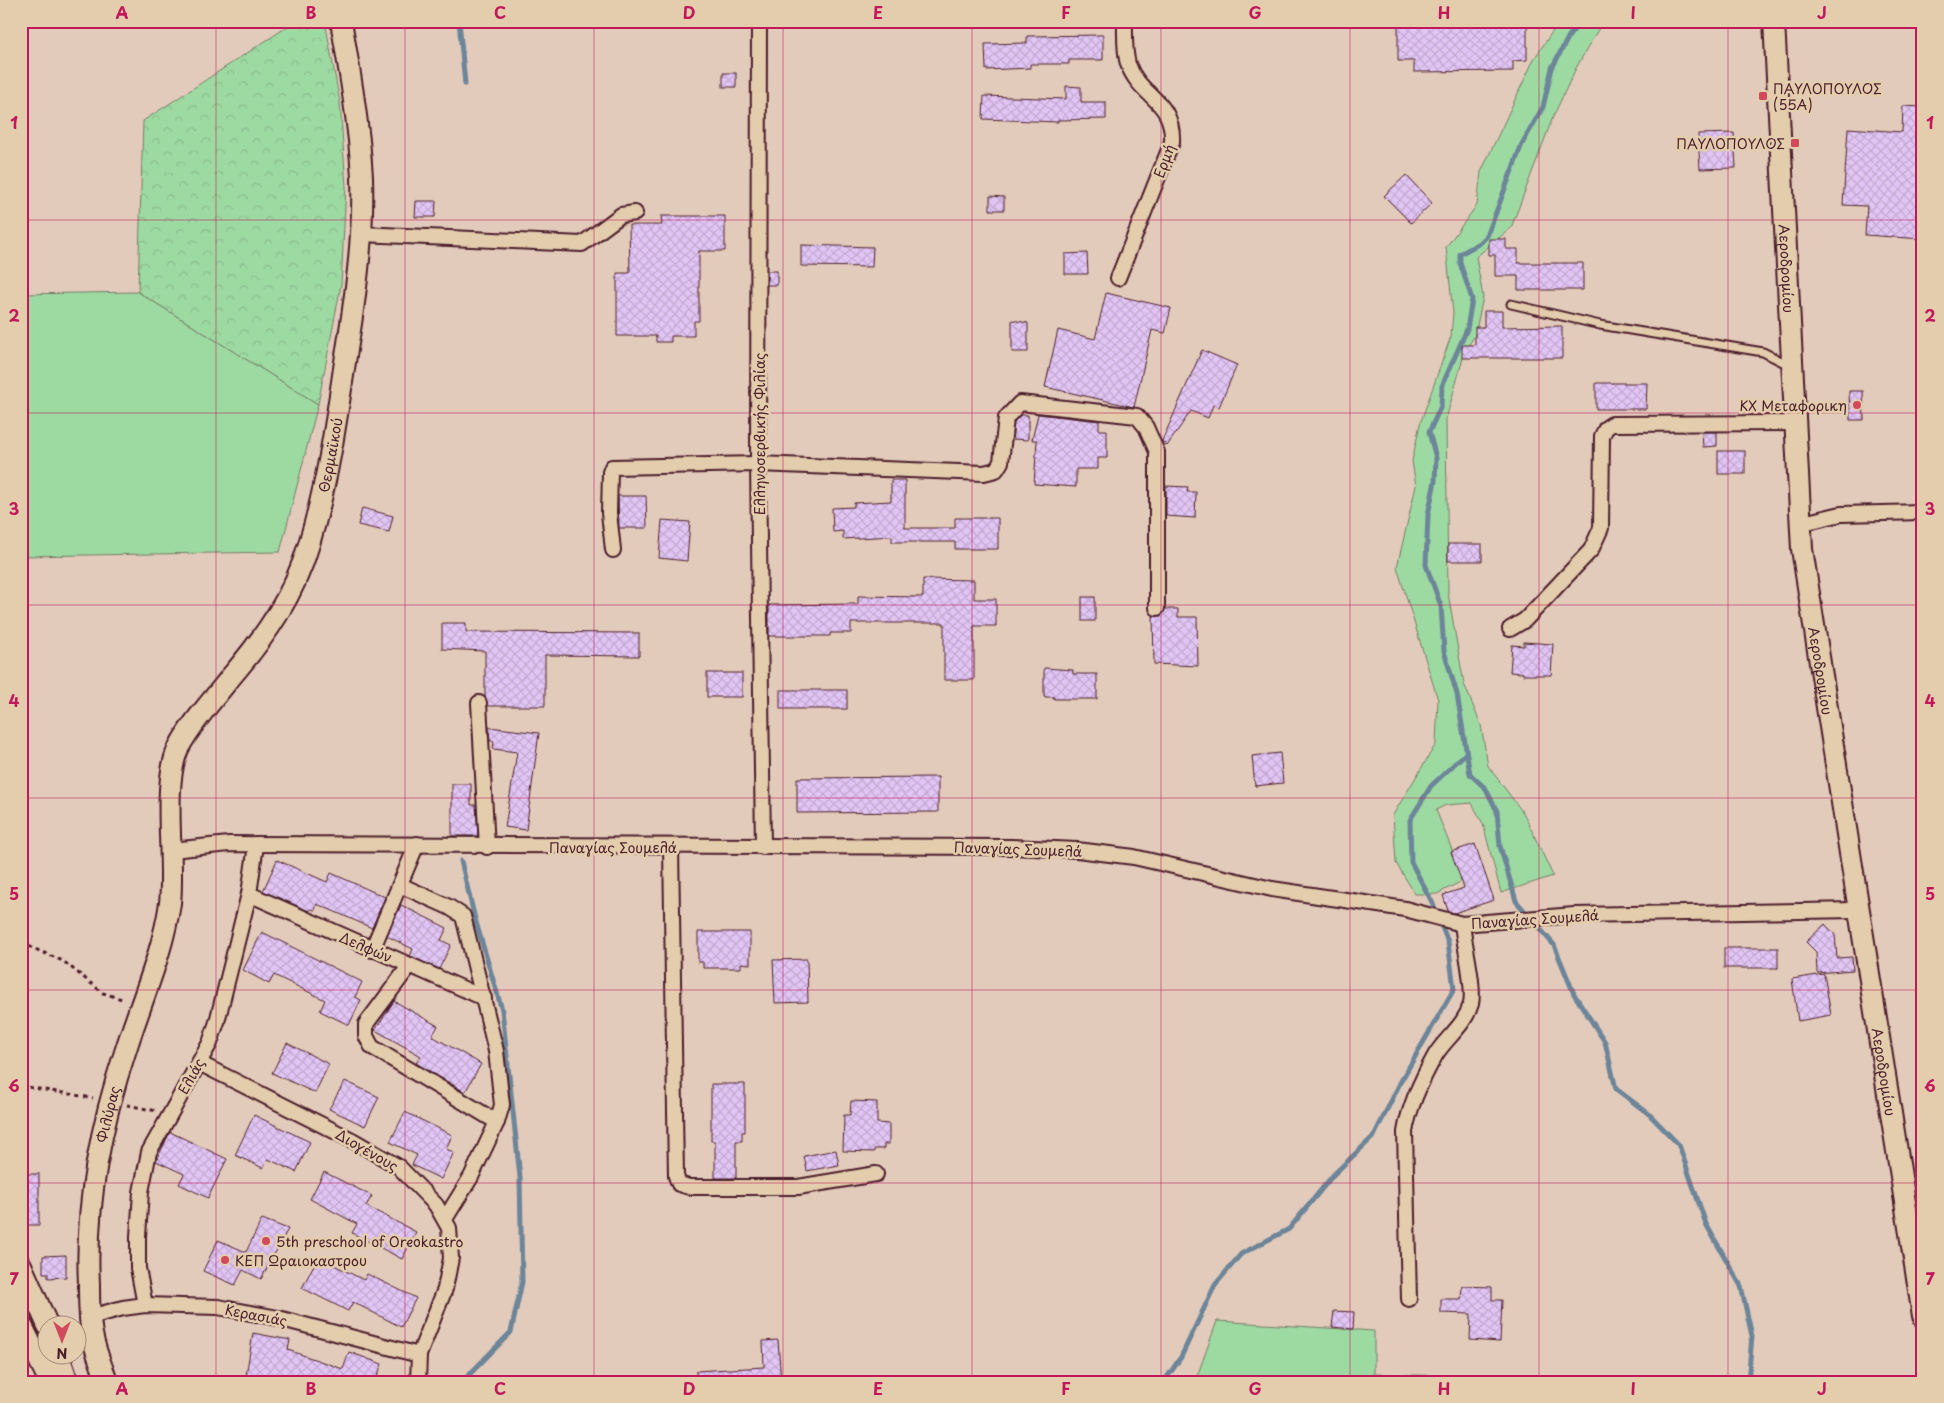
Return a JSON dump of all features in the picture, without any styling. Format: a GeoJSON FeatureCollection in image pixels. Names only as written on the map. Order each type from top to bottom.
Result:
{"type":"FeatureCollection","features":[{"type":"Feature","properties":{"kind":"street","name":"Θερμαϊκού"},"geometry":{"type":"LineString","coordinates":[[172,850],[171,774],[180,744],[196,720],[275,622],[296,580],[309,546],[338,413],[351,324],[361,234],[362,177],[354,101],[341,21]]}},
{"type":"Feature","properties":{"kind":"street","name":"Ελληνοσερβικής Φιλίας"},"geometry":{"type":"LineString","coordinates":[[759,21],[758,464],[762,847]]}},
{"type":"Feature","properties":{"kind":"street","name":"Ερμή"},"geometry":{"type":"LineString","coordinates":[[1118,278],[1172,142],[1172,126],[1168,114],[1136,79],[1128,64],[1125,21]]}},
{"type":"Feature","properties":{"kind":"street","name":"Αεροδρομίου"},"geometry":{"type":"LineString","coordinates":[[1774,21],[1799,524],[1815,644],[1923,1316]]}},
{"type":"Feature","properties":{"kind":"street"},"geometry":{"type":"LineString","coordinates":[[361,234],[582,244],[621,215],[635,212]]}},
{"type":"Feature","properties":{"kind":"street"},"geometry":{"type":"LineString","coordinates":[[613,550],[608,513],[610,472],[612,467],[758,464],[984,472],[996,470],[1001,462],[1006,418],[1020,403],[1137,416],[1146,427],[1157,452],[1157,608]]}},
{"type":"Feature","properties":{"kind":"street"},"geometry":{"type":"LineString","coordinates":[[1510,629],[1524,620],[1590,550],[1597,539],[1601,528],[1602,436],[1606,428],[1612,424],[1795,423]]}},
{"type":"Feature","properties":{"kind":"street"},"geometry":{"type":"LineString","coordinates":[[1799,524],[1841,514],[1923,512]]}},
{"type":"Feature","properties":{"kind":"street"},"geometry":{"type":"LineString","coordinates":[[479,703],[487,847]]}},
{"type":"Feature","properties":{"kind":"street"},"geometry":{"type":"LineString","coordinates":[[372,950],[417,844]]}},
{"type":"Feature","properties":{"kind":"street","name":"Παναγίας Σουμελά"},"geometry":{"type":"LineString","coordinates":[[172,850],[200,845],[417,844],[487,847],[1011,847],[1110,853],[1239,882],[1377,903],[1462,924],[1574,914],[1857,910]]}},
{"type":"Feature","properties":{"kind":"street","name":"Ελιάς"},"geometry":{"type":"LineString","coordinates":[[145,1305],[138,1268],[138,1236],[141,1192],[148,1152],[199,1063],[217,1022],[249,894],[256,845]]}},
{"type":"Feature","properties":{"kind":"street"},"geometry":{"type":"LineString","coordinates":[[671,847],[676,1176],[679,1184],[689,1187],[798,1187],[876,1174]]}},
{"type":"Feature","properties":{"kind":"street","name":"Φιλύρας"},"geometry":{"type":"LineString","coordinates":[[108,1382],[92,1336],[90,1317],[88,1226],[94,1168],[125,1050],[143,1000],[166,922],[170,895],[172,850]]}},
{"type":"Feature","properties":{"kind":"street"},"geometry":{"type":"LineString","coordinates":[[400,885],[449,907],[463,916],[496,1051],[502,1106],[497,1122],[471,1177],[445,1219]]}},
{"type":"Feature","properties":{"kind":"street","name":"Δελφών"},"geometry":{"type":"LineString","coordinates":[[249,894],[484,998]]}},
{"type":"Feature","properties":{"kind":"street"},"geometry":{"type":"LineString","coordinates":[[1409,1299],[1405,1132],[1407,1119],[1437,1054],[1461,1024],[1471,1003],[1472,992],[1462,924]]}},
{"type":"Feature","properties":{"kind":"street"},"geometry":{"type":"LineString","coordinates":[[410,965],[366,1024],[366,1036],[372,1047],[497,1122]]}},
{"type":"Feature","properties":{"kind":"street","name":"Διογένους"},"geometry":{"type":"LineString","coordinates":[[199,1063],[354,1140],[399,1167],[436,1205],[449,1228],[451,1246],[446,1281],[418,1355]]}},
{"type":"Feature","properties":{"kind":"street"},"geometry":{"type":"LineString","coordinates":[[21,1265],[44,1316]]}},
{"type":"Feature","properties":{"kind":"street","name":"Κερασιάς"},"geometry":{"type":"LineString","coordinates":[[90,1317],[123,1308],[145,1305],[218,1307],[278,1318],[418,1355]]}},
{"type":"Feature","properties":{"kind":"street"},"geometry":{"type":"LineString","coordinates":[[21,1324],[50,1382]]}},
{"type":"Feature","properties":{"kind":"street"},"geometry":{"type":"LineString","coordinates":[[418,1355],[418,1382]]}},
{"type":"Feature","properties":{"kind":"street"},"geometry":{"type":"LineString","coordinates":[[62,1366],[68,1382]]}},
{"type":"Feature","properties":{"kind":"lane"},"geometry":{"type":"LineString","coordinates":[[1511,304],[1600,325],[1763,352],[1792,366]]}},
{"type":"Feature","properties":{"kind":"path"},"geometry":{"type":"LineString","coordinates":[[21,943],[63,961],[103,993],[121,1000],[143,1000]]}},
{"type":"Feature","properties":{"kind":"green space"},"geometry":{"type":"Polygon","coordinates":[[[296,21],[325,21],[340,103],[346,186],[341,285],[318,404],[138,292],[143,121],[296,21]]]}},
{"type":"Feature","properties":{"kind":"green space"},"geometry":{"type":"Polygon","coordinates":[[[1555,21],[1603,21],[1576,68],[1553,117],[1511,228],[1476,257],[1483,297],[1475,335],[1465,351],[1446,419],[1448,593],[1464,684],[1481,725],[1488,766],[1524,814],[1553,876],[1501,893],[1483,824],[1472,803],[1446,805],[1436,810],[1464,880],[1437,894],[1415,894],[1396,863],[1393,815],[1436,744],[1438,700],[1397,567],[1416,486],[1412,461],[1420,424],[1451,336],[1453,313],[1446,247],[1477,205],[1481,172],[1534,59],[1554,29],[1555,21]]]}},
{"type":"Feature","properties":{"kind":"green space"},"geometry":{"type":"Polygon","coordinates":[[[138,292],[318,404],[280,552],[21,556],[21,294],[138,292]]]}},
{"type":"Feature","properties":{"kind":"green space"},"geometry":{"type":"Polygon","coordinates":[[[1217,1321],[1374,1331],[1374,1374],[1536,1378],[1543,1379],[1543,1382],[1195,1382],[1217,1321]]]}},
{"type":"Feature","properties":{"kind":"building"},"geometry":{"type":"Polygon","coordinates":[[[1398,21],[1527,21],[1527,60],[1513,61],[1513,71],[1414,72],[1414,61],[1398,61],[1398,21]]]}},
{"type":"Feature","properties":{"kind":"building"},"geometry":{"type":"Polygon","coordinates":[[[1103,35],[1103,60],[1069,60],[1069,64],[1030,64],[1030,68],[986,70],[985,44],[1027,43],[1027,36],[1103,35]]]}},
{"type":"Feature","properties":{"kind":"building"},"geometry":{"type":"Polygon","coordinates":[[[723,73],[736,73],[736,87],[723,87],[723,73]]]}},
{"type":"Feature","properties":{"kind":"building"},"geometry":{"type":"Polygon","coordinates":[[[1066,86],[1081,87],[1081,102],[1106,102],[1106,119],[1058,120],[1058,122],[983,119],[984,96],[1066,99],[1066,86]]]}},
{"type":"Feature","properties":{"kind":"building"},"geometry":{"type":"Polygon","coordinates":[[[1903,106],[1923,107],[1923,239],[1865,235],[1867,206],[1843,205],[1848,128],[1902,132],[1903,106]]]}},
{"type":"Feature","properties":{"kind":"building"},"geometry":{"type":"Polygon","coordinates":[[[1734,133],[1736,168],[1700,169],[1698,134],[1734,133]]]}},
{"type":"Feature","properties":{"kind":"building"},"geometry":{"type":"Polygon","coordinates":[[[1406,175],[1432,203],[1411,223],[1384,196],[1406,175]]]}},
{"type":"Feature","properties":{"kind":"building"},"geometry":{"type":"Polygon","coordinates":[[[990,196],[1004,197],[1004,210],[990,210],[990,196]]]}},
{"type":"Feature","properties":{"kind":"building"},"geometry":{"type":"Polygon","coordinates":[[[416,201],[436,201],[435,217],[415,217],[416,201]]]}},
{"type":"Feature","properties":{"kind":"building"},"geometry":{"type":"Polygon","coordinates":[[[661,216],[725,216],[725,251],[699,251],[699,321],[694,321],[694,336],[671,336],[671,342],[656,342],[656,336],[617,336],[617,273],[630,273],[629,225],[662,225],[661,216]]]}},
{"type":"Feature","properties":{"kind":"building"},"geometry":{"type":"Polygon","coordinates":[[[1489,239],[1506,239],[1506,249],[1518,249],[1518,263],[1583,263],[1583,290],[1518,290],[1518,276],[1495,276],[1495,255],[1489,255],[1489,239]]]}},
{"type":"Feature","properties":{"kind":"building"},"geometry":{"type":"Polygon","coordinates":[[[801,245],[873,247],[872,267],[801,266],[801,245]]]}},
{"type":"Feature","properties":{"kind":"building"},"geometry":{"type":"Polygon","coordinates":[[[1087,253],[1088,274],[1065,274],[1065,254],[1087,253]]]}},
{"type":"Feature","properties":{"kind":"building"},"geometry":{"type":"Polygon","coordinates":[[[767,271],[777,271],[777,285],[767,285],[767,271]]]}},
{"type":"Feature","properties":{"kind":"building"},"geometry":{"type":"Polygon","coordinates":[[[1106,293],[1171,308],[1165,333],[1152,330],[1134,407],[1045,387],[1058,330],[1095,339],[1106,293]]]}},
{"type":"Feature","properties":{"kind":"building"},"geometry":{"type":"Polygon","coordinates":[[[1484,311],[1502,311],[1502,327],[1562,326],[1562,358],[1462,358],[1462,345],[1475,345],[1475,327],[1484,327],[1484,311]]]}},
{"type":"Feature","properties":{"kind":"building"},"geometry":{"type":"Polygon","coordinates":[[[1012,320],[1028,323],[1028,352],[1012,352],[1012,320]]]}},
{"type":"Feature","properties":{"kind":"building"},"geometry":{"type":"Polygon","coordinates":[[[1202,350],[1237,365],[1219,407],[1213,405],[1208,418],[1191,411],[1167,446],[1162,441],[1202,350]]]}},
{"type":"Feature","properties":{"kind":"building"},"geometry":{"type":"Polygon","coordinates":[[[1596,383],[1647,383],[1646,409],[1596,409],[1596,383]]]}},
{"type":"Feature","properties":{"kind":"building","name":"ΚΧ Μεταφορικη"},"geometry":{"type":"Polygon","coordinates":[[[1849,391],[1863,391],[1864,420],[1850,420],[1849,391]]]}},
{"type":"Feature","properties":{"kind":"building"},"geometry":{"type":"Polygon","coordinates":[[[1038,414],[1099,421],[1099,430],[1107,430],[1107,458],[1098,458],[1098,469],[1076,469],[1076,487],[1034,484],[1037,440],[1032,440],[1038,414]]]}},
{"type":"Feature","properties":{"kind":"building"},"geometry":{"type":"Polygon","coordinates":[[[1020,415],[1028,415],[1028,440],[1012,439],[1014,422],[1020,415]]]}},
{"type":"Feature","properties":{"kind":"building"},"geometry":{"type":"Polygon","coordinates":[[[1702,432],[1717,432],[1717,446],[1703,447],[1702,432]]]}},
{"type":"Feature","properties":{"kind":"building"},"geometry":{"type":"Polygon","coordinates":[[[1718,451],[1745,451],[1745,474],[1718,474],[1718,451]]]}},
{"type":"Feature","properties":{"kind":"building"},"geometry":{"type":"Polygon","coordinates":[[[891,480],[905,480],[905,528],[955,528],[955,518],[998,518],[998,549],[955,549],[955,542],[892,542],[892,536],[843,539],[843,531],[833,532],[832,508],[854,507],[854,503],[891,501],[891,480]]]}},
{"type":"Feature","properties":{"kind":"building"},"geometry":{"type":"Polygon","coordinates":[[[1166,486],[1188,487],[1187,492],[1196,492],[1195,518],[1166,516],[1166,486]]]}},
{"type":"Feature","properties":{"kind":"building"},"geometry":{"type":"Polygon","coordinates":[[[618,496],[646,496],[647,528],[619,528],[618,496]]]}},
{"type":"Feature","properties":{"kind":"building"},"geometry":{"type":"Polygon","coordinates":[[[362,508],[393,516],[389,532],[358,525],[362,508]]]}},
{"type":"Feature","properties":{"kind":"building"},"geometry":{"type":"Polygon","coordinates":[[[662,520],[690,522],[687,561],[659,558],[662,520]]]}},
{"type":"Feature","properties":{"kind":"building"},"geometry":{"type":"Polygon","coordinates":[[[1448,544],[1482,544],[1482,561],[1448,561],[1448,544]]]}},
{"type":"Feature","properties":{"kind":"building"},"geometry":{"type":"Polygon","coordinates":[[[923,579],[974,580],[974,599],[996,599],[996,626],[974,626],[974,680],[944,680],[944,623],[851,623],[851,633],[830,633],[830,636],[769,636],[769,605],[858,604],[858,596],[923,597],[923,579]]]}},
{"type":"Feature","properties":{"kind":"building"},"geometry":{"type":"Polygon","coordinates":[[[1082,597],[1095,597],[1095,621],[1082,621],[1082,597]]]}},
{"type":"Feature","properties":{"kind":"building"},"geometry":{"type":"Polygon","coordinates":[[[1165,609],[1178,609],[1178,617],[1197,617],[1198,666],[1154,664],[1153,616],[1161,616],[1165,609]]]}},
{"type":"Feature","properties":{"kind":"building"},"geometry":{"type":"Polygon","coordinates":[[[442,623],[466,623],[466,632],[639,633],[639,656],[545,655],[545,706],[488,706],[485,697],[485,651],[442,649],[442,623]]]}},
{"type":"Feature","properties":{"kind":"building"},"geometry":{"type":"Polygon","coordinates":[[[1524,642],[1553,644],[1551,675],[1523,675],[1523,673],[1510,672],[1512,645],[1524,646],[1524,642]]]}},
{"type":"Feature","properties":{"kind":"building"},"geometry":{"type":"Polygon","coordinates":[[[1044,668],[1073,670],[1073,674],[1097,674],[1097,699],[1054,699],[1054,697],[1044,697],[1044,668]]]}},
{"type":"Feature","properties":{"kind":"building"},"geometry":{"type":"Polygon","coordinates":[[[707,673],[742,673],[742,697],[707,697],[707,673]]]}},
{"type":"Feature","properties":{"kind":"building"},"geometry":{"type":"Polygon","coordinates":[[[780,690],[847,690],[847,709],[780,709],[780,690]]]}},
{"type":"Feature","properties":{"kind":"building"},"geometry":{"type":"Polygon","coordinates":[[[489,727],[539,733],[526,830],[505,827],[517,752],[493,749],[494,741],[490,741],[489,727]]]}},
{"type":"Feature","properties":{"kind":"building"},"geometry":{"type":"Polygon","coordinates":[[[1280,753],[1283,783],[1255,786],[1252,756],[1280,753]]]}},
{"type":"Feature","properties":{"kind":"building"},"geometry":{"type":"Polygon","coordinates":[[[938,777],[938,812],[797,813],[797,778],[938,777]]]}},
{"type":"Feature","properties":{"kind":"building"},"geometry":{"type":"Polygon","coordinates":[[[452,784],[471,784],[471,805],[476,805],[478,836],[452,836],[452,784]]]}},
{"type":"Feature","properties":{"kind":"building"},"geometry":{"type":"Polygon","coordinates":[[[1475,844],[1494,900],[1454,913],[1448,911],[1443,895],[1464,888],[1451,852],[1475,844]]]}},
{"type":"Feature","properties":{"kind":"building"},"geometry":{"type":"Polygon","coordinates":[[[277,860],[327,882],[331,873],[385,897],[372,928],[317,904],[315,910],[311,909],[309,911],[263,891],[277,860]]]}},
{"type":"Feature","properties":{"kind":"building"},"geometry":{"type":"Polygon","coordinates":[[[401,905],[447,928],[441,940],[451,945],[439,969],[410,956],[413,949],[387,936],[401,905]]]}},
{"type":"Feature","properties":{"kind":"building"},"geometry":{"type":"Polygon","coordinates":[[[1825,924],[1835,935],[1837,958],[1852,957],[1853,970],[1817,973],[1816,952],[1806,942],[1825,924]]]}},
{"type":"Feature","properties":{"kind":"building"},"geometry":{"type":"Polygon","coordinates":[[[262,932],[362,982],[355,997],[361,1000],[349,1025],[320,1011],[325,1000],[274,975],[269,984],[243,970],[262,932]]]}},
{"type":"Feature","properties":{"kind":"building"},"geometry":{"type":"Polygon","coordinates":[[[698,932],[750,932],[750,964],[741,963],[741,968],[703,968],[703,962],[698,962],[698,932]]]}},
{"type":"Feature","properties":{"kind":"building"},"geometry":{"type":"Polygon","coordinates":[[[1724,948],[1778,948],[1778,968],[1724,968],[1724,948]]]}},
{"type":"Feature","properties":{"kind":"building"},"geometry":{"type":"Polygon","coordinates":[[[807,959],[808,1002],[775,1003],[773,960],[807,959]]]}},
{"type":"Feature","properties":{"kind":"building"},"geometry":{"type":"Polygon","coordinates":[[[1824,974],[1831,1015],[1798,1021],[1792,979],[1824,974]]]}},
{"type":"Feature","properties":{"kind":"building"},"geometry":{"type":"Polygon","coordinates":[[[394,1001],[438,1026],[432,1036],[481,1064],[465,1092],[416,1063],[421,1056],[375,1030],[394,1001]]]}},
{"type":"Feature","properties":{"kind":"building"},"geometry":{"type":"Polygon","coordinates":[[[287,1043],[329,1064],[315,1093],[272,1073],[287,1043]]]}},
{"type":"Feature","properties":{"kind":"building"},"geometry":{"type":"Polygon","coordinates":[[[345,1081],[379,1097],[365,1126],[329,1109],[345,1081]]]}},
{"type":"Feature","properties":{"kind":"building"},"geometry":{"type":"Polygon","coordinates":[[[711,1084],[745,1084],[745,1132],[742,1132],[742,1141],[736,1141],[736,1178],[715,1178],[715,1141],[711,1141],[711,1084]]]}},
{"type":"Feature","properties":{"kind":"building"},"geometry":{"type":"Polygon","coordinates":[[[851,1101],[877,1102],[877,1123],[889,1124],[889,1144],[884,1144],[884,1149],[874,1149],[874,1152],[843,1151],[844,1115],[850,1115],[851,1101]]]}},
{"type":"Feature","properties":{"kind":"building"},"geometry":{"type":"Polygon","coordinates":[[[405,1112],[452,1135],[446,1149],[454,1152],[441,1179],[412,1165],[417,1155],[390,1142],[405,1112]]]}},
{"type":"Feature","properties":{"kind":"building"},"geometry":{"type":"Polygon","coordinates":[[[254,1115],[310,1142],[296,1172],[268,1159],[263,1168],[235,1155],[254,1115]]]}},
{"type":"Feature","properties":{"kind":"building"},"geometry":{"type":"Polygon","coordinates":[[[170,1132],[227,1159],[208,1198],[179,1184],[184,1174],[156,1161],[170,1132]]]}},
{"type":"Feature","properties":{"kind":"building"},"geometry":{"type":"Polygon","coordinates":[[[836,1150],[839,1165],[807,1171],[804,1156],[836,1150]]]}},
{"type":"Feature","properties":{"kind":"building"},"geometry":{"type":"Polygon","coordinates":[[[324,1172],[372,1196],[366,1206],[416,1232],[402,1259],[352,1233],[357,1224],[310,1199],[324,1172]]]}},
{"type":"Feature","properties":{"kind":"building"},"geometry":{"type":"Polygon","coordinates":[[[21,1174],[39,1174],[39,1225],[21,1225],[21,1174]]]}},
{"type":"Feature","properties":{"kind":"building"},"geometry":{"type":"Polygon","coordinates":[[[262,1219],[288,1229],[261,1279],[243,1270],[235,1285],[203,1271],[218,1240],[246,1252],[262,1219]]]}},
{"type":"Feature","properties":{"kind":"building"},"geometry":{"type":"Polygon","coordinates":[[[66,1255],[66,1277],[48,1278],[48,1273],[43,1273],[43,1256],[66,1255]]]}},
{"type":"Feature","properties":{"kind":"building"},"geometry":{"type":"Polygon","coordinates":[[[318,1257],[364,1280],[367,1274],[416,1298],[401,1327],[353,1302],[348,1311],[302,1288],[318,1257]]]}},
{"type":"Feature","properties":{"kind":"building"},"geometry":{"type":"Polygon","coordinates":[[[1462,1286],[1492,1287],[1492,1300],[1502,1300],[1500,1342],[1470,1340],[1471,1314],[1441,1313],[1441,1299],[1461,1299],[1462,1286]]]}},
{"type":"Feature","properties":{"kind":"building"},"geometry":{"type":"Polygon","coordinates":[[[1334,1311],[1354,1312],[1353,1329],[1332,1327],[1334,1311]]]}},
{"type":"Feature","properties":{"kind":"building"},"geometry":{"type":"Polygon","coordinates":[[[253,1333],[290,1340],[288,1350],[343,1369],[349,1352],[382,1364],[375,1382],[290,1382],[266,1377],[265,1382],[245,1382],[253,1333]]]}},
{"type":"Feature","properties":{"kind":"building"},"geometry":{"type":"Polygon","coordinates":[[[778,1340],[781,1382],[696,1382],[696,1371],[764,1367],[763,1341],[778,1340]]]}},
{"type":"Feature","properties":{"kind":"waterway"},"geometry":{"type":"LineString","coordinates":[[459,21],[465,84]]}},
{"type":"Feature","properties":{"kind":"waterway"},"geometry":{"type":"LineString","coordinates":[[1581,21],[1569,36],[1552,68],[1543,107],[1522,144],[1487,236],[1480,243],[1460,254],[1460,263],[1472,299],[1467,329],[1442,386],[1441,406],[1429,432],[1436,458],[1435,481],[1428,515],[1426,565],[1441,606],[1444,651],[1457,694],[1470,774],[1486,789],[1497,811],[1500,846],[1516,901],[1554,945],[1574,994],[1605,1042],[1616,1089],[1649,1114],[1679,1145],[1706,1224],[1741,1286],[1752,1336],[1748,1382]]}},
{"type":"Feature","properties":{"kind":"waterway"},"geometry":{"type":"LineString","coordinates":[[1164,1382],[1181,1357],[1215,1285],[1241,1254],[1289,1229],[1334,1174],[1374,1136],[1401,1081],[1454,989],[1448,942],[1432,902],[1411,862],[1410,820],[1431,786],[1466,753]]}},
{"type":"Feature","properties":{"kind":"waterway"},"geometry":{"type":"LineString","coordinates":[[461,861],[475,919],[502,1010],[520,1177],[522,1282],[511,1332],[462,1382]]}},
{"type":"Feature","properties":{"kind":"place","name":"ΠΑΥΛΟΠΟΥΛΟΣ (55Α)"},"geometry":{"type":"Point","coordinates":[1763,96]}},
{"type":"Feature","properties":{"kind":"place","name":"ΠΑΥΛΟΠΟΥΛΟΣ"},"geometry":{"type":"Point","coordinates":[1795,143]}},
{"type":"Feature","properties":{"kind":"place","name":"ΚΧ Μεταφορικη"},"geometry":{"type":"Point","coordinates":[1857,405]}},
{"type":"Feature","properties":{"kind":"place","name":"5th preschool of Oreokastro"},"geometry":{"type":"Point","coordinates":[266,1241]}},
{"type":"Feature","properties":{"kind":"place","name":"ΚΕΠ Ωραιοκαστρου"},"geometry":{"type":"Point","coordinates":[225,1260]}}]}
